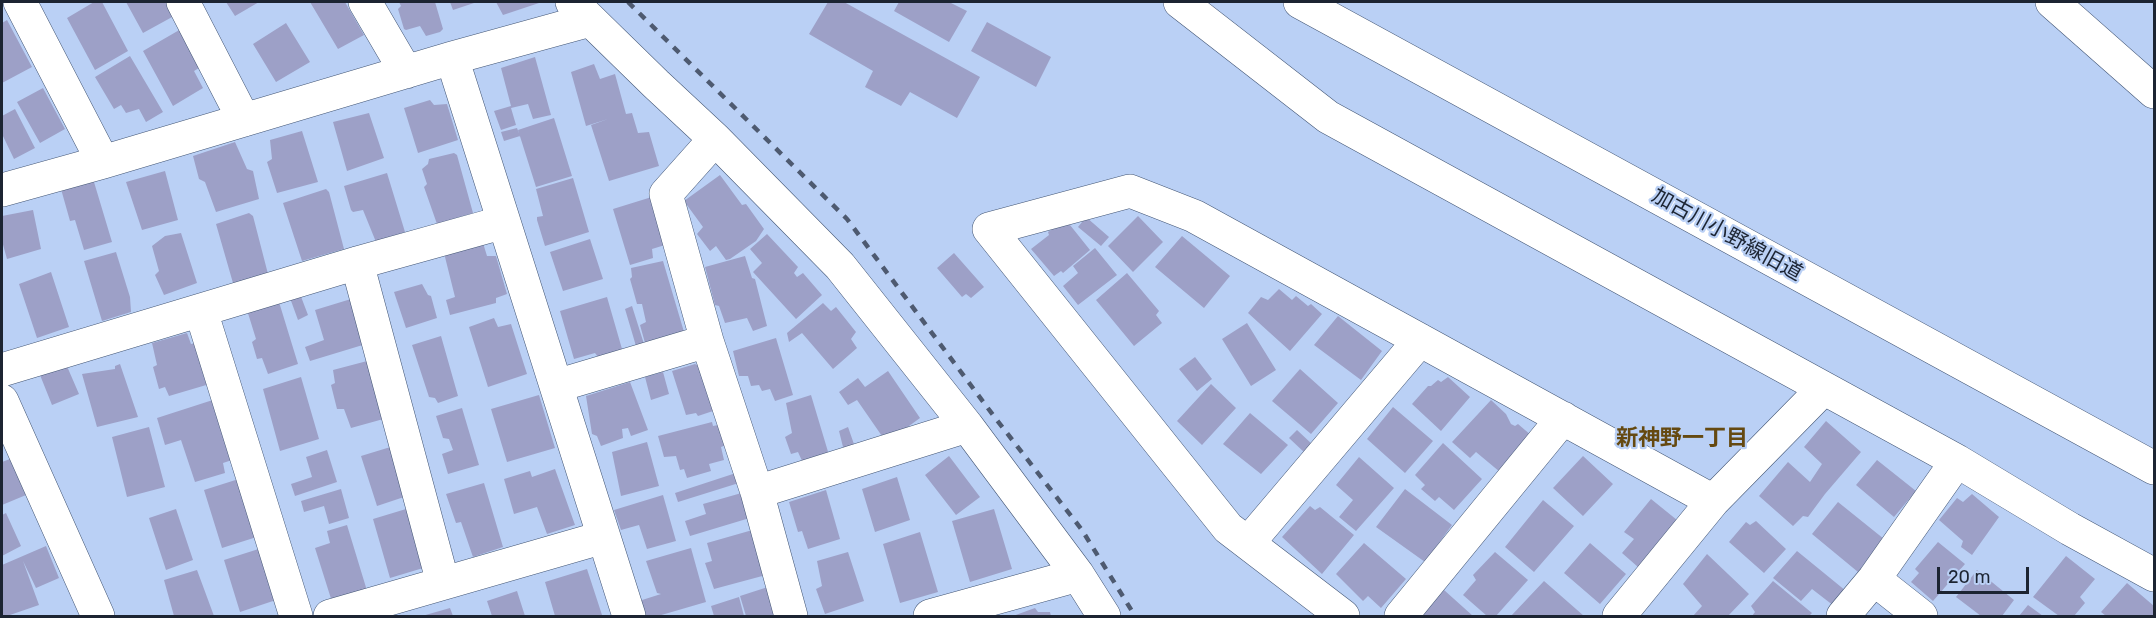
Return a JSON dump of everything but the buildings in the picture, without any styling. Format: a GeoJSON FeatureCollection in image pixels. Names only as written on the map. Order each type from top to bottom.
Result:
{"type":"FeatureCollection","features":[{"type":"Feature","properties":{"kind":"street"},"geometry":{"type":"LineString","coordinates":[[20,2],[103,162]]}},
{"type":"Feature","properties":{"kind":"street"},"geometry":{"type":"LineString","coordinates":[[183,2],[244,120]]}},
{"type":"Feature","properties":{"kind":"street"},"geometry":{"type":"LineString","coordinates":[[365,2],[406,72]]}},
{"type":"Feature","properties":{"kind":"street"},"geometry":{"type":"LineString","coordinates":[[1180,2],[1328,117],[1957,461],[2154,576]]}},
{"type":"Feature","properties":{"kind":"street","name":"加古川小野線旧道"},"geometry":{"type":"LineString","coordinates":[[1300,2],[2154,468]]}},
{"type":"Feature","properties":{"kind":"street"},"geometry":{"type":"LineString","coordinates":[[2052,2],[2154,92]]}},
{"type":"Feature","properties":{"kind":"street"},"geometry":{"type":"LineString","coordinates":[[2,190],[452,58],[581,11],[716,139],[840,266],[967,426],[1078,575],[1104,616]]}},
{"type":"Feature","properties":{"kind":"street"},"geometry":{"type":"LineString","coordinates":[[452,58],[629,616]]}},
{"type":"Feature","properties":{"kind":"street"},"geometry":{"type":"LineString","coordinates":[[716,139],[666,194],[707,341],[757,492],[791,616]]}},
{"type":"Feature","properties":{"kind":"street"},"geometry":{"type":"LineString","coordinates":[[1343,616],[1228,528],[989,229],[1130,191],[1194,216],[1713,501]]}},
{"type":"Feature","properties":{"kind":"street"},"geometry":{"type":"LineString","coordinates":[[2,370],[357,263],[504,222]]}},
{"type":"Feature","properties":{"kind":"street"},"geometry":{"type":"LineString","coordinates":[[357,263],[443,583]]}},
{"type":"Feature","properties":{"kind":"street"},"geometry":{"type":"LineString","coordinates":[[201,310],[296,616]]}},
{"type":"Feature","properties":{"kind":"street"},"geometry":{"type":"LineString","coordinates":[[1248,543],[1420,340]]}},
{"type":"Feature","properties":{"kind":"street"},"geometry":{"type":"LineString","coordinates":[[556,386],[707,341]]}},
{"type":"Feature","properties":{"kind":"street"},"geometry":{"type":"LineString","coordinates":[[1634,612],[1713,501],[1823,389]]}},
{"type":"Feature","properties":{"kind":"street"},"geometry":{"type":"LineString","coordinates":[[2,401],[98,616]]}},
{"type":"Feature","properties":{"kind":"street"},"geometry":{"type":"LineString","coordinates":[[1401,616],[1563,418]]}},
{"type":"Feature","properties":{"kind":"street"},"geometry":{"type":"LineString","coordinates":[[757,492],[967,426]]}},
{"type":"Feature","properties":{"kind":"street"},"geometry":{"type":"LineString","coordinates":[[1843,616],[1874,579],[1957,461]]}},
{"type":"Feature","properties":{"kind":"street"},"geometry":{"type":"LineString","coordinates":[[330,616],[604,537]]}},
{"type":"Feature","properties":{"kind":"street"},"geometry":{"type":"LineString","coordinates":[[930,616],[1078,575]]}},
{"type":"Feature","properties":{"kind":"street"},"geometry":{"type":"LineString","coordinates":[[1874,579],[1921,616]]}},
{"type":"Feature","properties":{"kind":"railway"},"geometry":{"type":"LineString","coordinates":[[628,2],[847,219],[1082,530],[1135,616]]}},
{"type":"Feature","properties":{"kind":"district","name":"新神野一丁目"},"geometry":{"type":"Point","coordinates":[1682,439]}}]}
